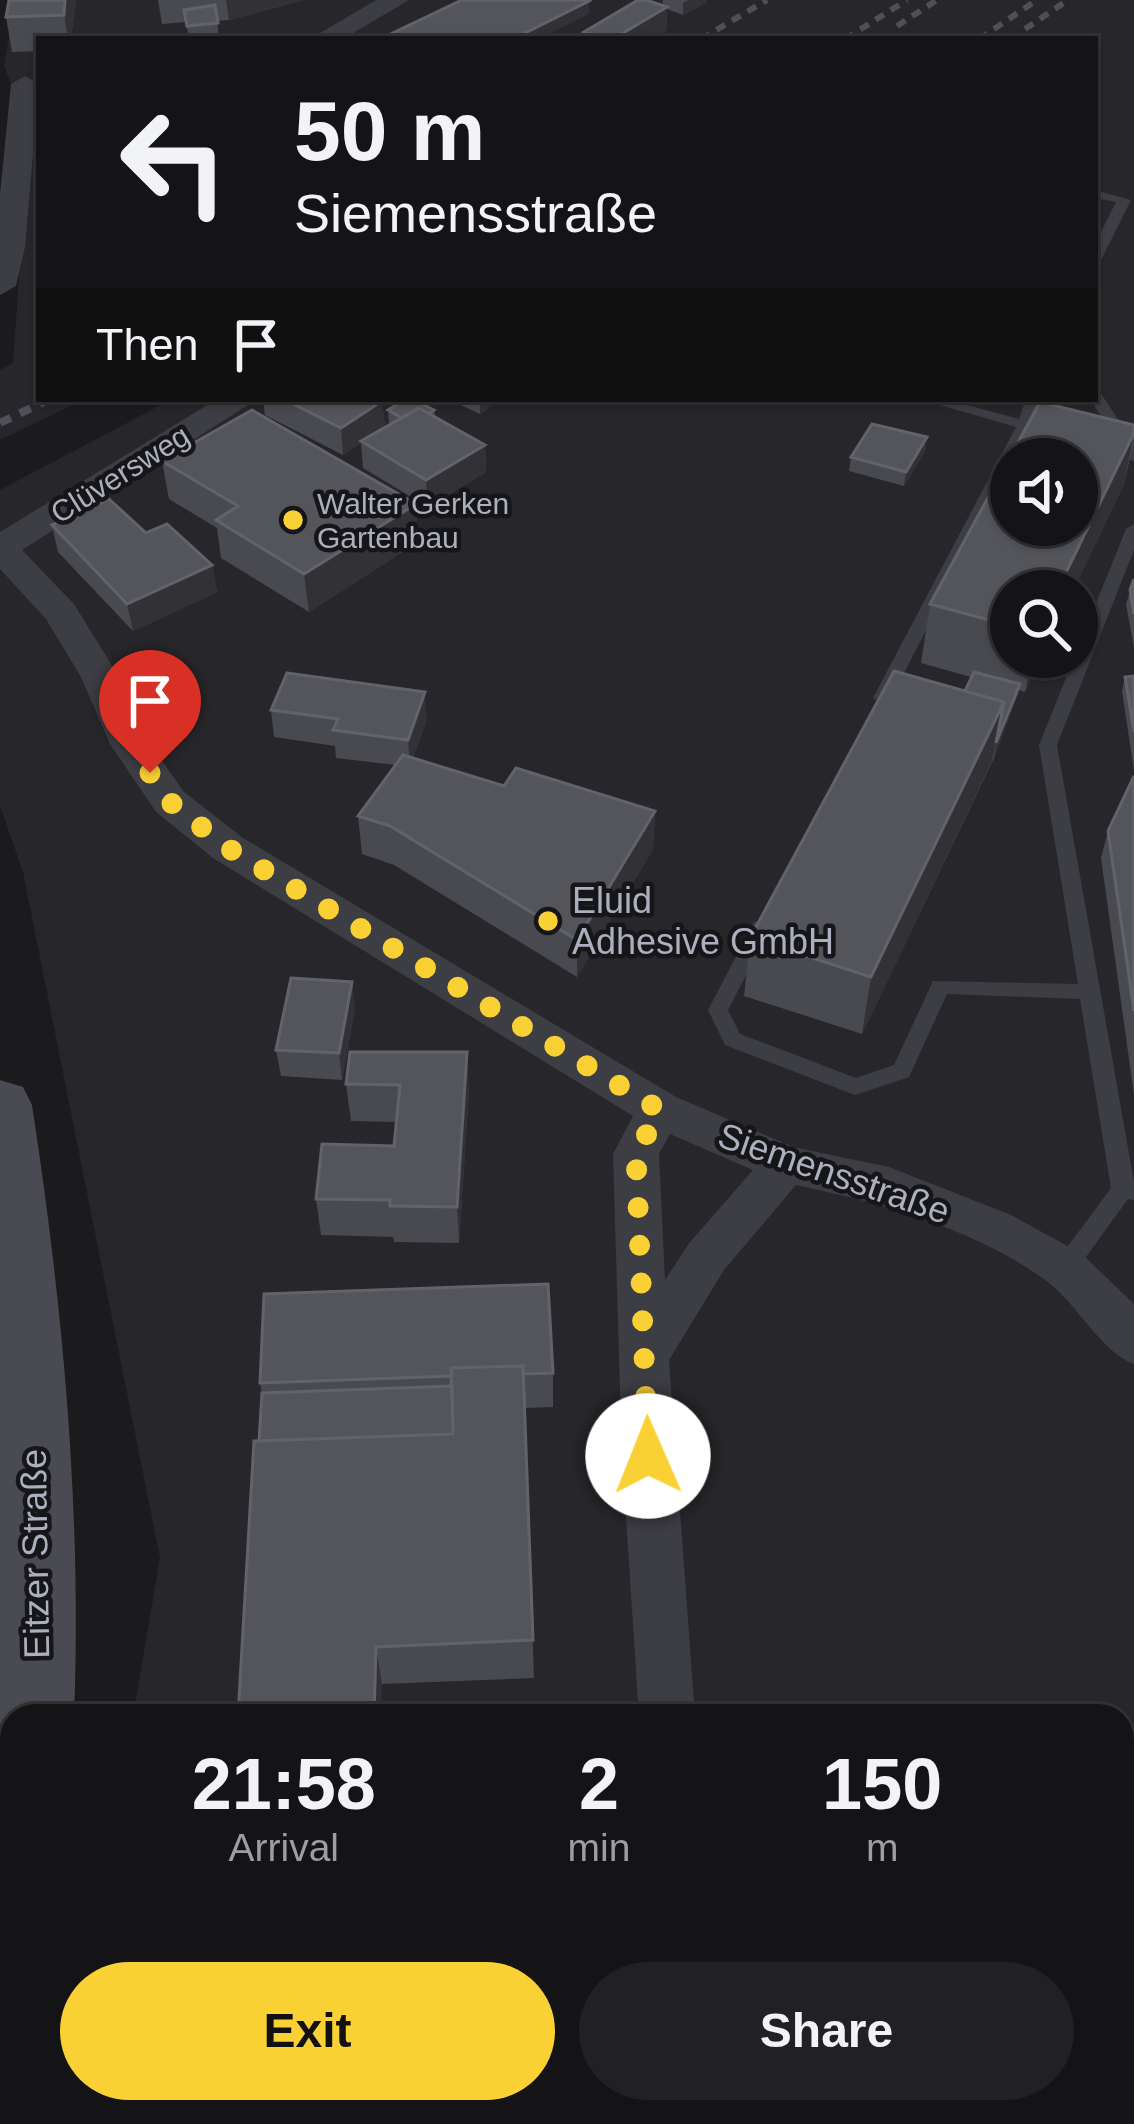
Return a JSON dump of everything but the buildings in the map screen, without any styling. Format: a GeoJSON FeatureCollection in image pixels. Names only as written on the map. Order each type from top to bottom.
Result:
{"type":"FeatureCollection","features":[{"type":"Feature","properties":{"kind":"main road","name":"Eitzer Straße"},"geometry":{"type":"LineString","coordinates":[[0,1105],[25,1283],[38,1644],[35,1704]]}},
{"type":"Feature","properties":{"kind":"street"},"geometry":{"type":"LineString","coordinates":[[329,36],[396,0]]}},
{"type":"Feature","properties":{"kind":"street"},"geometry":{"type":"LineString","coordinates":[[0,286],[10,247],[21,84]]}},
{"type":"Feature","properties":{"kind":"street","name":"Clüversweg"},"geometry":{"type":"LineString","coordinates":[[0,548],[234,402]]}},
{"type":"Feature","properties":{"kind":"street","name":"Siemensstraße"},"geometry":{"type":"LineString","coordinates":[[0,548],[61,612],[100,677],[130,744],[170,802],[228,848],[660,1110],[786,1164],[889,1186],[994,1229],[1065,1268],[1134,1342]]}},
{"type":"Feature","properties":{"kind":"street"},"geometry":{"type":"LineString","coordinates":[[660,1110],[636,1154],[648,1456],[666,1704]]}},
{"type":"Feature","properties":{"kind":"street"},"geometry":{"type":"LineString","coordinates":[[646,1352],[706,1256],[786,1164]]}},
{"type":"Feature","properties":{"kind":"lane"},"geometry":{"type":"LineString","coordinates":[[1098,195],[1124,200],[1098,252]]}},
{"type":"Feature","properties":{"kind":"lane"},"geometry":{"type":"LineString","coordinates":[[1098,400],[1134,456]]}},
{"type":"Feature","properties":{"kind":"lane"},"geometry":{"type":"LineString","coordinates":[[938,402],[1025,425]]}},
{"type":"Feature","properties":{"kind":"lane"},"geometry":{"type":"LineString","coordinates":[[871,717],[1033,402]]}},
{"type":"Feature","properties":{"kind":"lane"},"geometry":{"type":"LineString","coordinates":[[1065,1268],[1128,1191],[1048,745],[1134,529]]}},
{"type":"Feature","properties":{"kind":"lane"},"geometry":{"type":"LineString","coordinates":[[772,905],[718,1010],[731,1039],[855,1087],[902,1071],[940,986],[1089,992]]}},
{"type":"Feature","properties":{"kind":"shaded area"},"geometry":{"type":"Polygon","coordinates":[[[15,0],[1134,0],[1134,1704],[135,1704],[160,1558],[23,872],[0,806],[0,490],[166,402],[1098,402],[1098,36],[36,36],[36,402],[79,402],[0,440],[0,370],[13,363],[29,130],[4,66],[15,0]]]}},
{"type":"Feature","properties":{"kind":"railway"},"geometry":{"type":"LineString","coordinates":[[706,36],[767,0]]}},
{"type":"Feature","properties":{"kind":"railway"},"geometry":{"type":"LineString","coordinates":[[850,36],[907,0]]}},
{"type":"Feature","properties":{"kind":"railway"},"geometry":{"type":"LineString","coordinates":[[897,26],[937,0]]}},
{"type":"Feature","properties":{"kind":"railway"},"geometry":{"type":"LineString","coordinates":[[983,36],[1037,0]]}},
{"type":"Feature","properties":{"kind":"railway"},"geometry":{"type":"LineString","coordinates":[[1025,29],[1068,0]]}},
{"type":"Feature","properties":{"kind":"railway"},"geometry":{"type":"LineString","coordinates":[[0,423],[44,402]]}},
{"type":"Feature","properties":{"kind":"place","name":"Walter Gerken Gartenbau"},"geometry":{"type":"Point","coordinates":[293,520]}},
{"type":"Feature","properties":{"kind":"place","name":"Eluid Adhesive GmbH"},"geometry":{"type":"Point","coordinates":[548,921]}},
{"type":"Feature","properties":{"kind":"route"},"geometry":{"type":"LineString","coordinates":[[150,773],[170,802],[228,848],[660,1110],[636,1154],[648,1456]]}}]}
